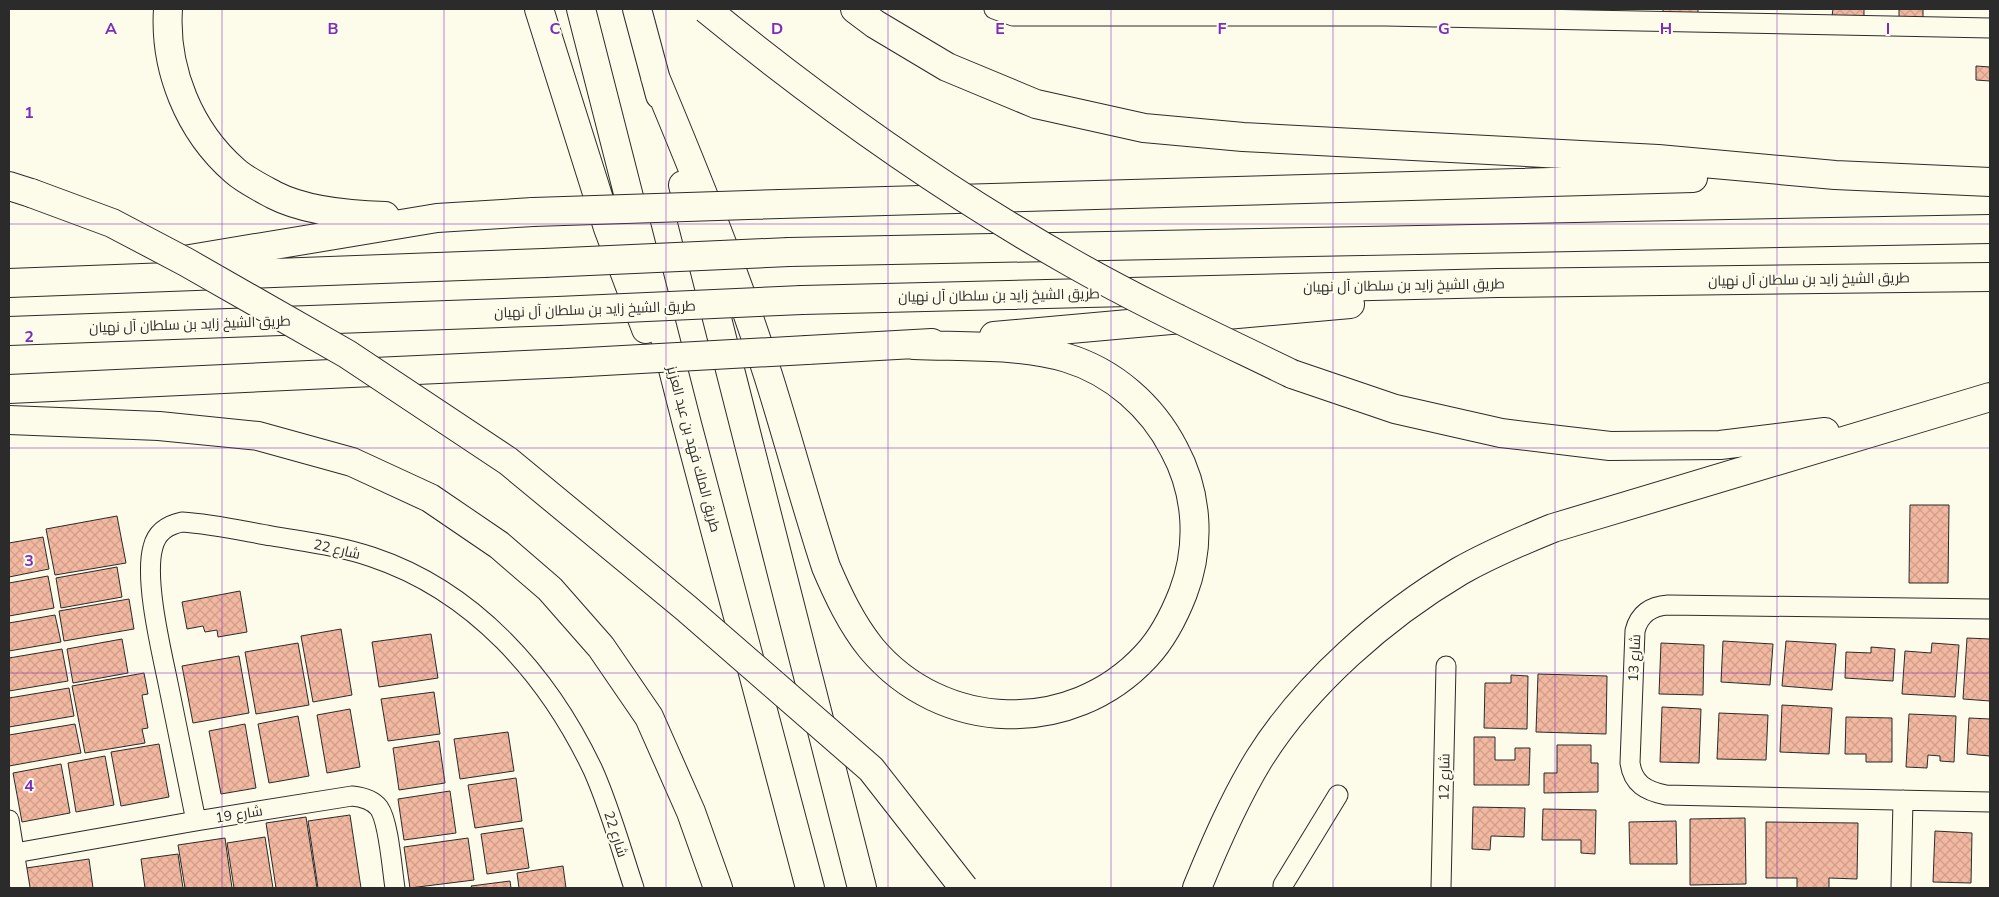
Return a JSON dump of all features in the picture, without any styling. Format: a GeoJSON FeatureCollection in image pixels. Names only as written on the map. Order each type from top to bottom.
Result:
{"type":"FeatureCollection","features":[{"type":"Feature","properties":{"kind":"highway"},"geometry":{"type":"LineString","coordinates":[[168,9],[168,51],[181,96],[204,138],[236,172],[275,196],[336,212],[367,216],[437,218],[533,212],[780,204],[1514,182],[1834,175]]}},
{"type":"Feature","properties":{"kind":"highway"},"geometry":{"type":"LineString","coordinates":[[539,9],[608,228],[635,302],[687,424]]}},
{"type":"Feature","properties":{"kind":"highway","name":"طريق الملك فهد بن عبد العزيز"},"geometry":{"type":"LineString","coordinates":[[581,9],[687,424],[810,888]]}},
{"type":"Feature","properties":{"kind":"highway"},"geometry":{"type":"LineString","coordinates":[[637,9],[862,888]]}},
{"type":"Feature","properties":{"kind":"highway"},"geometry":{"type":"LineString","coordinates":[[706,9],[766,58],[865,132],[967,200],[1081,268],[1181,321],[1292,374],[1395,409],[1501,433],[1610,446],[1720,446],[1828,432],[1935,412]]}},
{"type":"Feature","properties":{"kind":"highway"},"geometry":{"type":"LineString","coordinates":[[855,9],[875,24],[947,67],[1036,104],[1144,128],[1243,137],[1609,156],[1834,175],[1990,182]]}},
{"type":"Feature","properties":{"kind":"highway"},"geometry":{"type":"LineString","coordinates":[[655,77],[704,197],[742,299],[768,374],[826,567],[836,591],[860,632],[886,663],[913,684],[937,698],[975,710],[995,714],[1037,714],[1072,705],[1098,694],[1116,683],[1147,655],[1171,621],[1186,586],[1194,552],[1194,517],[1187,478],[1180,458],[1165,432],[1147,410],[1118,384],[1086,366],[1068,359],[1032,351],[914,345]]}},
{"type":"Feature","properties":{"kind":"highway"},"geometry":{"type":"LineString","coordinates":[[20,190],[112,223],[186,262],[347,354],[508,461],[686,608],[871,768],[964,888]]}},
{"type":"Feature","properties":{"kind":"highway"},"geometry":{"type":"LineString","coordinates":[[9,282],[143,267],[437,218]]}},
{"type":"Feature","properties":{"kind":"highway"},"geometry":{"type":"LineString","coordinates":[[9,282],[544,263],[788,252],[1990,229]]}},
{"type":"Feature","properties":{"kind":"highway","name":"طريق الشيخ زايد بن سلطان آل نهيان"},"geometry":{"type":"LineString","coordinates":[[9,331],[802,300],[1497,283],[1990,277]]}},
{"type":"Feature","properties":{"kind":"highway"},"geometry":{"type":"LineString","coordinates":[[9,389],[914,345],[1129,322],[1398,300],[1497,283]]}},
{"type":"Feature","properties":{"kind":"highway"},"geometry":{"type":"LineString","coordinates":[[1197,888],[1216,841],[1239,793],[1284,723],[1319,684],[1355,649],[1394,616],[1446,580],[1502,549],[1553,528],[1990,397]]}},
{"type":"Feature","properties":{"kind":"highway"},"geometry":{"type":"LineString","coordinates":[[9,420],[159,426],[258,436],[352,462],[430,498],[500,545],[550,589],[601,647],[649,717],[691,812],[718,888]]}},
{"type":"Feature","properties":{"kind":"street"},"geometry":{"type":"LineString","coordinates":[[994,9],[1013,16],[1200,12],[1646,15],[1990,28]]}},
{"type":"Feature","properties":{"kind":"street","name":"شارع 22"},"geometry":{"type":"LineString","coordinates":[[196,820],[157,632],[151,574],[152,548],[156,539],[165,528],[182,522],[327,546],[373,557],[396,566],[442,590],[482,620],[524,662],[578,742],[593,771],[607,806],[634,888]]}},
{"type":"Feature","properties":{"kind":"street","name":"شارع 13"},"geometry":{"type":"LineString","coordinates":[[1990,609],[1668,605],[1652,608],[1646,612],[1637,626],[1630,763],[1632,776],[1641,786],[1656,793],[1676,796],[1990,802]]}},
{"type":"Feature","properties":{"kind":"street","name":"شارع 12"},"geometry":{"type":"LineString","coordinates":[[1441,888],[1446,666]]}},
{"type":"Feature","properties":{"kind":"street"},"geometry":{"type":"LineString","coordinates":[[1282,888],[1338,795]]}},
{"type":"Feature","properties":{"kind":"street","name":"شارع 19"},"geometry":{"type":"LineString","coordinates":[[15,853],[196,820],[352,796],[367,799],[379,808],[383,814],[395,888]]}},
{"type":"Feature","properties":{"kind":"street"},"geometry":{"type":"LineString","coordinates":[[1901,888],[1903,800]]}},
{"type":"Feature","properties":{"kind":"street"},"geometry":{"type":"LineString","coordinates":[[9,820],[20,888]]}},
{"type":"Feature","properties":{"kind":"building"},"geometry":{"type":"Polygon","coordinates":[[[1663,9],[1698,9],[1698,13],[1663,12],[1663,9]]]}},
{"type":"Feature","properties":{"kind":"building"},"geometry":{"type":"Polygon","coordinates":[[[1833,9],[1864,9],[1864,16],[1832,16],[1833,9]]]}},
{"type":"Feature","properties":{"kind":"building"},"geometry":{"type":"Polygon","coordinates":[[[1899,9],[1923,9],[1923,18],[1899,17],[1899,9]]]}},
{"type":"Feature","properties":{"kind":"building"},"geometry":{"type":"Polygon","coordinates":[[[1976,66],[1990,67],[1990,81],[1976,80],[1976,66]]]}},
{"type":"Feature","properties":{"kind":"building"},"geometry":{"type":"Polygon","coordinates":[[[1910,505],[1949,505],[1948,583],[1909,583],[1910,505]]]}},
{"type":"Feature","properties":{"kind":"building"},"geometry":{"type":"Polygon","coordinates":[[[117,516],[126,563],[55,575],[46,529],[117,516]]]}},
{"type":"Feature","properties":{"kind":"building"},"geometry":{"type":"Polygon","coordinates":[[[43,537],[49,569],[9,577],[9,543],[43,537]]]}},
{"type":"Feature","properties":{"kind":"building"},"geometry":{"type":"Polygon","coordinates":[[[117,567],[122,597],[61,608],[56,578],[117,567]]]}},
{"type":"Feature","properties":{"kind":"building"},"geometry":{"type":"Polygon","coordinates":[[[48,576],[54,608],[9,616],[9,583],[48,576]]]}},
{"type":"Feature","properties":{"kind":"building"},"geometry":{"type":"Polygon","coordinates":[[[240,591],[247,632],[218,637],[217,630],[205,632],[203,626],[187,629],[182,602],[240,591]]]}},
{"type":"Feature","properties":{"kind":"building"},"geometry":{"type":"Polygon","coordinates":[[[129,599],[134,629],[64,641],[59,611],[129,599]]]}},
{"type":"Feature","properties":{"kind":"building"},"geometry":{"type":"Polygon","coordinates":[[[55,615],[61,642],[9,651],[9,623],[55,615]]]}},
{"type":"Feature","properties":{"kind":"building"},"geometry":{"type":"Polygon","coordinates":[[[341,629],[352,695],[313,702],[301,636],[341,629]]]}},
{"type":"Feature","properties":{"kind":"building"},"geometry":{"type":"Polygon","coordinates":[[[431,634],[438,678],[379,687],[372,642],[431,634]]]}},
{"type":"Feature","properties":{"kind":"building"},"geometry":{"type":"Polygon","coordinates":[[[1967,638],[1990,639],[1990,701],[1963,699],[1967,638]]]}},
{"type":"Feature","properties":{"kind":"building"},"geometry":{"type":"Polygon","coordinates":[[[122,639],[128,673],[73,683],[67,649],[122,639]]]}},
{"type":"Feature","properties":{"kind":"building"},"geometry":{"type":"Polygon","coordinates":[[[1723,641],[1773,644],[1770,685],[1721,682],[1723,641]]]}},
{"type":"Feature","properties":{"kind":"building"},"geometry":{"type":"Polygon","coordinates":[[[1786,641],[1836,644],[1832,690],[1782,686],[1786,641]]]}},
{"type":"Feature","properties":{"kind":"building"},"geometry":{"type":"Polygon","coordinates":[[[298,643],[309,705],[256,714],[245,652],[298,643]]]}},
{"type":"Feature","properties":{"kind":"building"},"geometry":{"type":"Polygon","coordinates":[[[1661,643],[1704,645],[1703,695],[1659,694],[1661,643]]]}},
{"type":"Feature","properties":{"kind":"building"},"geometry":{"type":"Polygon","coordinates":[[[1932,643],[1959,645],[1955,697],[1902,694],[1905,651],[1931,653],[1932,643]]]}},
{"type":"Feature","properties":{"kind":"building"},"geometry":{"type":"Polygon","coordinates":[[[1871,647],[1895,649],[1893,681],[1845,678],[1846,652],[1871,653],[1871,647]]]}},
{"type":"Feature","properties":{"kind":"building"},"geometry":{"type":"Polygon","coordinates":[[[62,649],[68,681],[9,691],[9,658],[62,649]]]}},
{"type":"Feature","properties":{"kind":"building"},"geometry":{"type":"Polygon","coordinates":[[[239,656],[249,713],[193,723],[182,666],[239,656]]]}},
{"type":"Feature","properties":{"kind":"building"},"geometry":{"type":"Polygon","coordinates":[[[144,673],[148,694],[142,695],[148,728],[142,729],[145,743],[85,753],[72,686],[144,673]]]}},
{"type":"Feature","properties":{"kind":"building"},"geometry":{"type":"Polygon","coordinates":[[[1538,674],[1607,676],[1606,734],[1536,732],[1538,674]]]}},
{"type":"Feature","properties":{"kind":"building"},"geometry":{"type":"Polygon","coordinates":[[[1511,675],[1528,676],[1527,729],[1484,728],[1485,683],[1511,683],[1511,675]]]}},
{"type":"Feature","properties":{"kind":"building"},"geometry":{"type":"Polygon","coordinates":[[[69,688],[74,716],[9,727],[9,698],[69,688]]]}},
{"type":"Feature","properties":{"kind":"building"},"geometry":{"type":"Polygon","coordinates":[[[434,692],[440,734],[388,741],[381,699],[434,692]]]}},
{"type":"Feature","properties":{"kind":"building"},"geometry":{"type":"Polygon","coordinates":[[[1782,705],[1832,708],[1829,754],[1780,752],[1782,705]]]}},
{"type":"Feature","properties":{"kind":"building"},"geometry":{"type":"Polygon","coordinates":[[[1662,707],[1701,709],[1699,763],[1660,762],[1662,707]]]}},
{"type":"Feature","properties":{"kind":"building"},"geometry":{"type":"Polygon","coordinates":[[[350,709],[360,767],[327,773],[317,715],[350,709]]]}},
{"type":"Feature","properties":{"kind":"building"},"geometry":{"type":"Polygon","coordinates":[[[1719,713],[1768,715],[1766,760],[1717,759],[1719,713]]]}},
{"type":"Feature","properties":{"kind":"building"},"geometry":{"type":"Polygon","coordinates":[[[1909,714],[1956,716],[1954,762],[1940,761],[1940,756],[1928,755],[1927,768],[1906,767],[1909,714]]]}},
{"type":"Feature","properties":{"kind":"building"},"geometry":{"type":"Polygon","coordinates":[[[298,716],[309,776],[269,783],[258,724],[298,716]]]}},
{"type":"Feature","properties":{"kind":"building"},"geometry":{"type":"Polygon","coordinates":[[[1846,717],[1892,718],[1892,762],[1866,762],[1866,754],[1845,754],[1846,717]]]}},
{"type":"Feature","properties":{"kind":"building"},"geometry":{"type":"Polygon","coordinates":[[[1969,718],[1990,719],[1990,756],[1967,754],[1969,718]]]}},
{"type":"Feature","properties":{"kind":"building"},"geometry":{"type":"Polygon","coordinates":[[[75,724],[81,753],[9,766],[9,735],[75,724]]]}},
{"type":"Feature","properties":{"kind":"building"},"geometry":{"type":"Polygon","coordinates":[[[245,724],[256,788],[221,794],[209,731],[245,724]]]}},
{"type":"Feature","properties":{"kind":"building"},"geometry":{"type":"Polygon","coordinates":[[[508,732],[514,771],[460,779],[454,739],[508,732]]]}},
{"type":"Feature","properties":{"kind":"building"},"geometry":{"type":"Polygon","coordinates":[[[1474,737],[1495,737],[1495,760],[1515,760],[1515,748],[1530,748],[1529,785],[1474,785],[1474,737]]]}},
{"type":"Feature","properties":{"kind":"building"},"geometry":{"type":"Polygon","coordinates":[[[439,741],[445,783],[399,790],[393,748],[439,741]]]}},
{"type":"Feature","properties":{"kind":"building"},"geometry":{"type":"Polygon","coordinates":[[[159,744],[169,797],[121,806],[111,752],[159,744]]]}},
{"type":"Feature","properties":{"kind":"building"},"geometry":{"type":"Polygon","coordinates":[[[1557,745],[1591,745],[1591,763],[1598,763],[1598,792],[1544,793],[1544,773],[1557,773],[1557,745]]]}},
{"type":"Feature","properties":{"kind":"building"},"geometry":{"type":"Polygon","coordinates":[[[105,756],[114,805],[76,812],[68,763],[105,756]]]}},
{"type":"Feature","properties":{"kind":"building"},"geometry":{"type":"Polygon","coordinates":[[[61,764],[70,813],[22,822],[13,773],[61,764]]]}},
{"type":"Feature","properties":{"kind":"building"},"geometry":{"type":"Polygon","coordinates":[[[516,778],[522,821],[475,828],[468,785],[516,778]]]}},
{"type":"Feature","properties":{"kind":"building"},"geometry":{"type":"Polygon","coordinates":[[[450,791],[456,833],[404,840],[398,799],[450,791]]]}},
{"type":"Feature","properties":{"kind":"building"},"geometry":{"type":"Polygon","coordinates":[[[1473,807],[1525,808],[1524,837],[1491,836],[1490,850],[1472,849],[1473,807]]]}},
{"type":"Feature","properties":{"kind":"building"},"geometry":{"type":"Polygon","coordinates":[[[1543,809],[1596,810],[1595,854],[1581,853],[1581,840],[1542,840],[1543,809]]]}},
{"type":"Feature","properties":{"kind":"building"},"geometry":{"type":"Polygon","coordinates":[[[350,815],[361,888],[318,888],[308,821],[350,815]]]}},
{"type":"Feature","properties":{"kind":"building"},"geometry":{"type":"Polygon","coordinates":[[[306,817],[317,888],[276,888],[266,823],[306,817]]]}},
{"type":"Feature","properties":{"kind":"building"},"geometry":{"type":"Polygon","coordinates":[[[1745,818],[1746,884],[1690,885],[1690,819],[1745,818]]]}},
{"type":"Feature","properties":{"kind":"building"},"geometry":{"type":"Polygon","coordinates":[[[1676,821],[1677,864],[1630,864],[1629,822],[1676,821]]]}},
{"type":"Feature","properties":{"kind":"building"},"geometry":{"type":"Polygon","coordinates":[[[1766,822],[1858,823],[1857,879],[1829,878],[1829,888],[1797,888],[1797,878],[1766,878],[1766,822]]]}},
{"type":"Feature","properties":{"kind":"building"},"geometry":{"type":"Polygon","coordinates":[[[523,828],[529,868],[487,874],[481,834],[523,828]]]}},
{"type":"Feature","properties":{"kind":"building"},"geometry":{"type":"Polygon","coordinates":[[[1935,831],[1972,833],[1971,883],[1933,882],[1935,831]]]}},
{"type":"Feature","properties":{"kind":"building"},"geometry":{"type":"Polygon","coordinates":[[[265,837],[273,888],[234,888],[227,843],[265,837]]]}},
{"type":"Feature","properties":{"kind":"building"},"geometry":{"type":"Polygon","coordinates":[[[225,838],[232,888],[185,888],[178,845],[225,838]]]}},
{"type":"Feature","properties":{"kind":"building"},"geometry":{"type":"Polygon","coordinates":[[[468,838],[474,880],[410,888],[404,847],[468,838]]]}},
{"type":"Feature","properties":{"kind":"building"},"geometry":{"type":"Polygon","coordinates":[[[178,854],[183,888],[145,888],[141,859],[178,854]]]}},
{"type":"Feature","properties":{"kind":"building"},"geometry":{"type":"Polygon","coordinates":[[[89,859],[93,888],[29,888],[26,868],[89,859]]]}},
{"type":"Feature","properties":{"kind":"building"},"geometry":{"type":"Polygon","coordinates":[[[563,866],[566,888],[519,888],[517,873],[563,866]]]}},
{"type":"Feature","properties":{"kind":"building"},"geometry":{"type":"Polygon","coordinates":[[[510,881],[511,888],[472,888],[471,886],[510,881]]]}}]}
